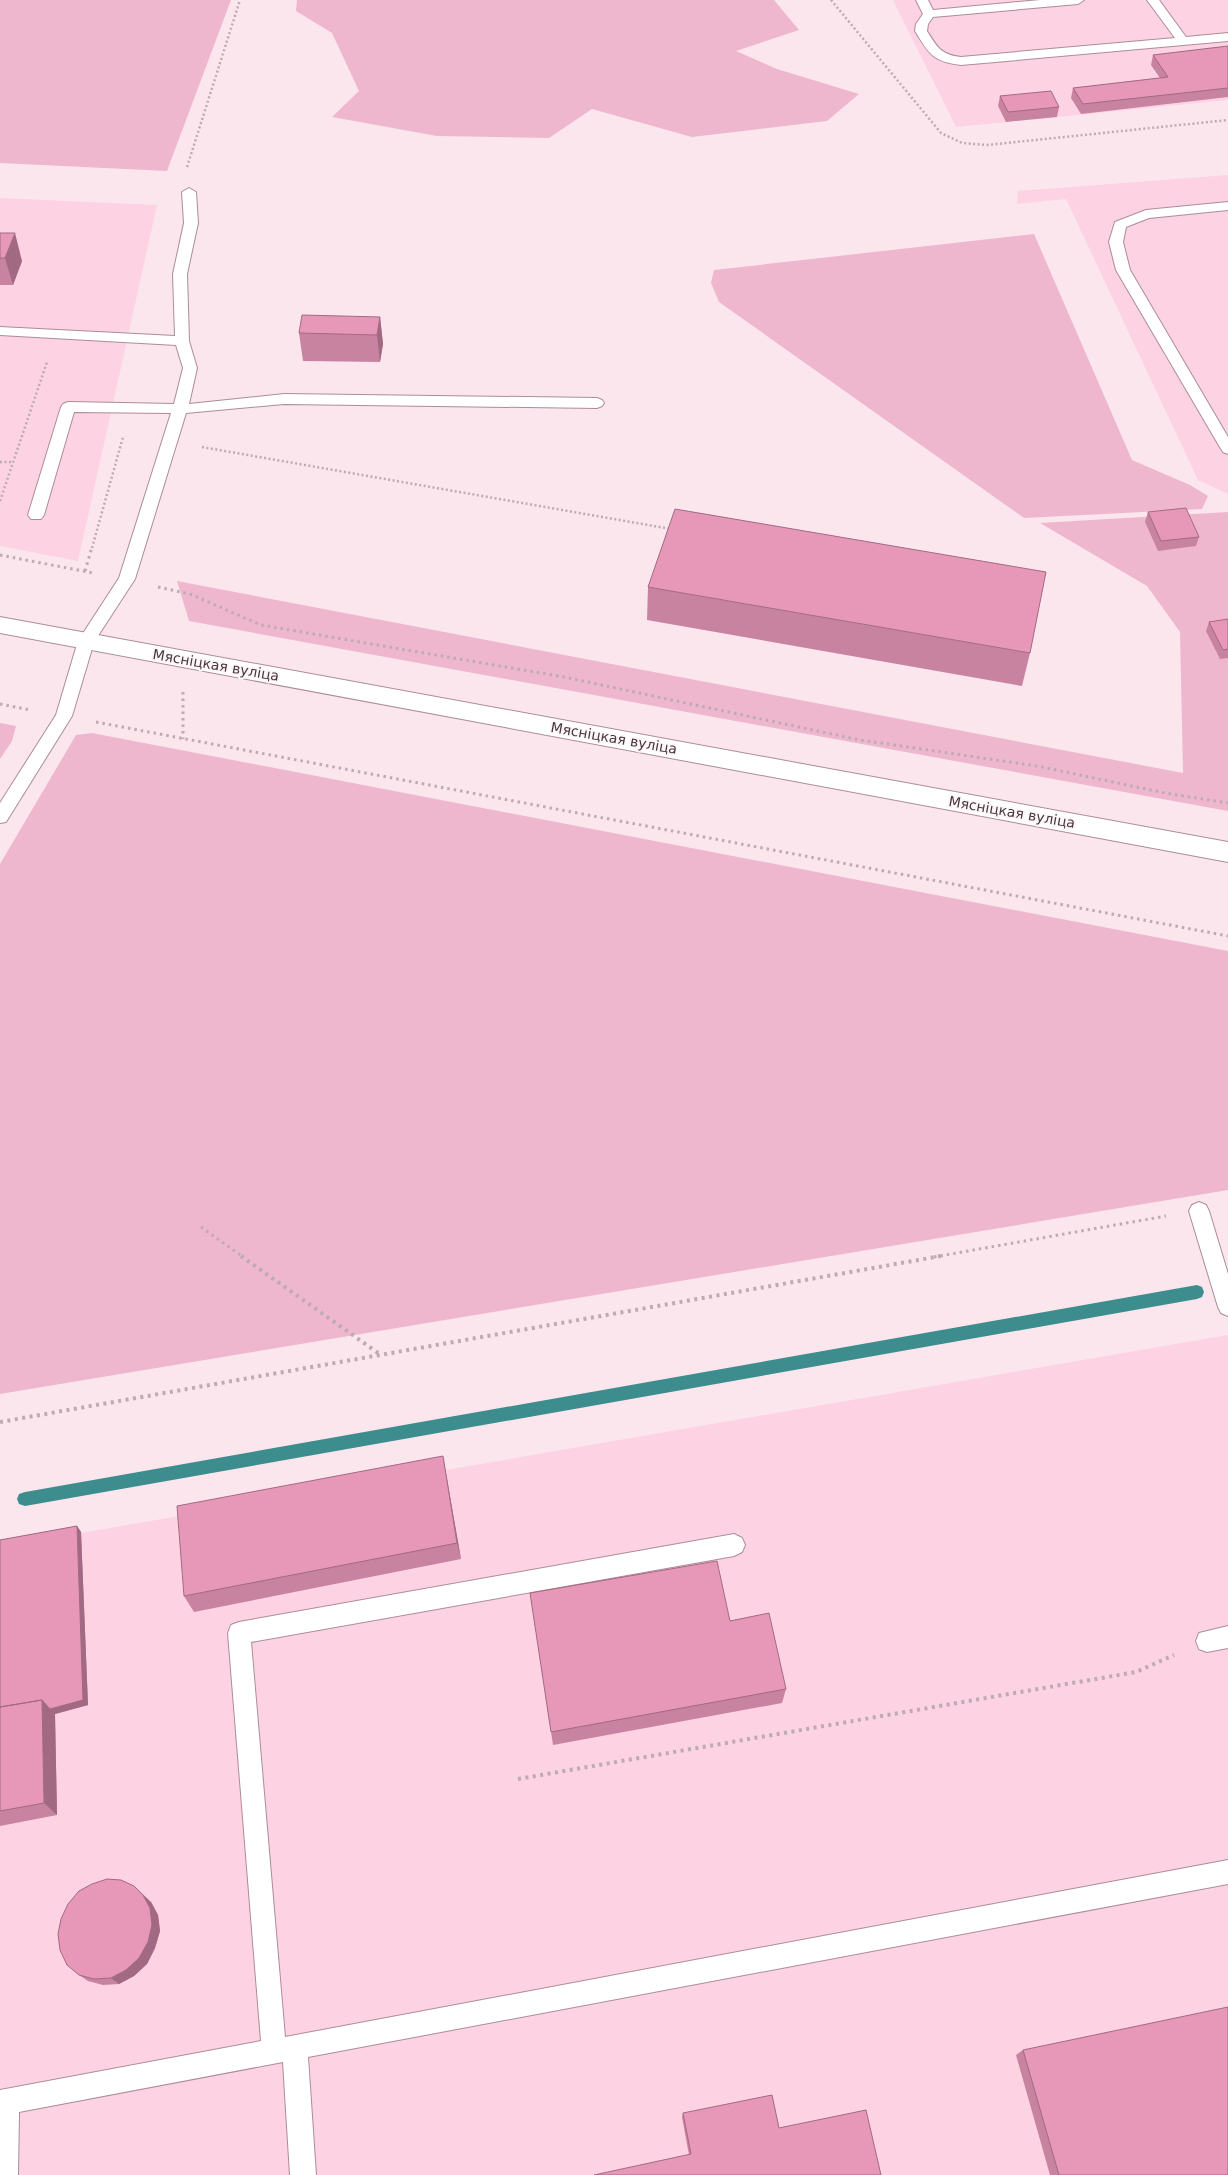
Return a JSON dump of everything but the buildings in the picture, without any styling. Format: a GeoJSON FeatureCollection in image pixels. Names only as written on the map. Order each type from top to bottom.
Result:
{"type":"FeatureCollection","features":[{"type":"Feature","properties":{"kind":"main road","name":"Мясніцкая вуліца"},"geometry":{"type":"LineString","coordinates":[[0,625],[1228,852]]}},
{"type":"Feature","properties":{"kind":"lane"},"geometry":{"type":"LineString","coordinates":[[922,0],[929,14]]}},
{"type":"Feature","properties":{"kind":"lane"},"geometry":{"type":"LineString","coordinates":[[1078,0],[929,14],[922,24],[921,31],[933,50],[944,59],[961,61],[1228,37]]}},
{"type":"Feature","properties":{"kind":"lane"},"geometry":{"type":"LineString","coordinates":[[1153,0],[1183,42]]}},
{"type":"Feature","properties":{"kind":"lane"},"geometry":{"type":"LineString","coordinates":[[0,818],[64,716],[86,641],[127,580],[180,409],[190,368],[182,341],[180,274],[191,223],[189,192]]}},
{"type":"Feature","properties":{"kind":"lane"},"geometry":{"type":"LineString","coordinates":[[1227,208],[1146,214],[1120,225],[1116,242],[1123,270],[1228,449]]}},
{"type":"Feature","properties":{"kind":"lane"},"geometry":{"type":"LineString","coordinates":[[0,331],[182,341]]}},
{"type":"Feature","properties":{"kind":"lane"},"geometry":{"type":"LineString","coordinates":[[36,515],[68,407],[180,409],[284,399],[597,403]]}},
{"type":"Feature","properties":{"kind":"lane"},"geometry":{"type":"LineString","coordinates":[[1199,1211],[1228,1307]]}},
{"type":"Feature","properties":{"kind":"lane"},"geometry":{"type":"LineString","coordinates":[[304,2175],[285,2049],[239,1633],[734,1545]]}},
{"type":"Feature","properties":{"kind":"lane"},"geometry":{"type":"LineString","coordinates":[[5,2175],[3,2103],[1228,1872]]}},
{"type":"Feature","properties":{"kind":"path"},"geometry":{"type":"LineString","coordinates":[[189,192],[184,176],[240,0]]}},
{"type":"Feature","properties":{"kind":"path"},"geometry":{"type":"LineString","coordinates":[[831,0],[941,133],[962,143],[987,145],[1228,120]]}},
{"type":"Feature","properties":{"kind":"path"},"geometry":{"type":"LineString","coordinates":[[0,501],[56,334]]}},
{"type":"Feature","properties":{"kind":"path"},"geometry":{"type":"LineString","coordinates":[[85,571],[131,408]]}},
{"type":"Feature","properties":{"kind":"path"},"geometry":{"type":"LineString","coordinates":[[170,442],[671,529]]}},
{"type":"Feature","properties":{"kind":"path"},"geometry":{"type":"LineString","coordinates":[[0,462],[13,462]]}},
{"type":"Feature","properties":{"kind":"path"},"geometry":{"type":"LineString","coordinates":[[190,594],[261,625],[564,677],[860,740],[1037,766],[1165,793],[1228,803]]}},
{"type":"Feature","properties":{"kind":"path"},"geometry":{"type":"LineString","coordinates":[[182,692],[183,739]]}},
{"type":"Feature","properties":{"kind":"path"},"geometry":{"type":"LineString","coordinates":[[0,704],[1228,936]]}},
{"type":"Feature","properties":{"kind":"path"},"geometry":{"type":"LineString","coordinates":[[0,1422],[1199,1211]]}},
{"type":"Feature","properties":{"kind":"path"},"geometry":{"type":"LineString","coordinates":[[200,1227],[382,1355]]}},
{"type":"Feature","properties":{"kind":"path"},"geometry":{"type":"LineString","coordinates":[[518,1779],[1136,1672],[1218,1639]]}},
{"type":"Feature","properties":{"kind":"shaded area"},"geometry":{"type":"Polygon","coordinates":[[[0,0],[231,0],[167,171],[0,163],[0,0]]]}},
{"type":"Feature","properties":{"kind":"shaded area"},"geometry":{"type":"Polygon","coordinates":[[[297,0],[774,0],[799,30],[736,51],[777,69],[859,94],[827,121],[692,137],[592,109],[549,138],[437,136],[332,117],[359,91],[332,33],[296,11],[297,0]]]}},
{"type":"Feature","properties":{"kind":"shaded area"},"geometry":{"type":"Polygon","coordinates":[[[893,0],[1228,0],[1228,100],[956,127],[893,0]]]}},
{"type":"Feature","properties":{"kind":"shaded area"},"geometry":{"type":"Polygon","coordinates":[[[1228,175],[1228,494],[1198,480],[1066,199],[1017,204],[1018,191],[1228,175]]]}},
{"type":"Feature","properties":{"kind":"shaded area"},"geometry":{"type":"Polygon","coordinates":[[[0,198],[157,205],[78,561],[0,546],[0,198]]]}},
{"type":"Feature","properties":{"kind":"shaded area"},"geometry":{"type":"Polygon","coordinates":[[[1034,234],[1132,460],[1190,485],[1208,496],[1202,509],[1024,518],[719,302],[711,283],[714,270],[1034,234]]]}},
{"type":"Feature","properties":{"kind":"shaded area"},"geometry":{"type":"Polygon","coordinates":[[[1228,512],[1228,811],[189,621],[177,581],[1183,773],[1180,632],[1147,586],[1040,523],[1228,512]]]}},
{"type":"Feature","properties":{"kind":"shaded area"},"geometry":{"type":"Polygon","coordinates":[[[0,723],[16,726],[12,741],[0,759],[0,723]]]}},
{"type":"Feature","properties":{"kind":"shaded area"},"geometry":{"type":"Polygon","coordinates":[[[92,733],[1228,951],[1228,1190],[0,1394],[0,864],[76,735],[92,733]]]}},
{"type":"Feature","properties":{"kind":"shaded area"},"geometry":{"type":"Polygon","coordinates":[[[1228,1335],[1228,2175],[0,2175],[0,1547],[1228,1335]]]}},
{"type":"Feature","properties":{"kind":"waterway"},"geometry":{"type":"LineString","coordinates":[[25,1499],[1197,1292]]}}]}
